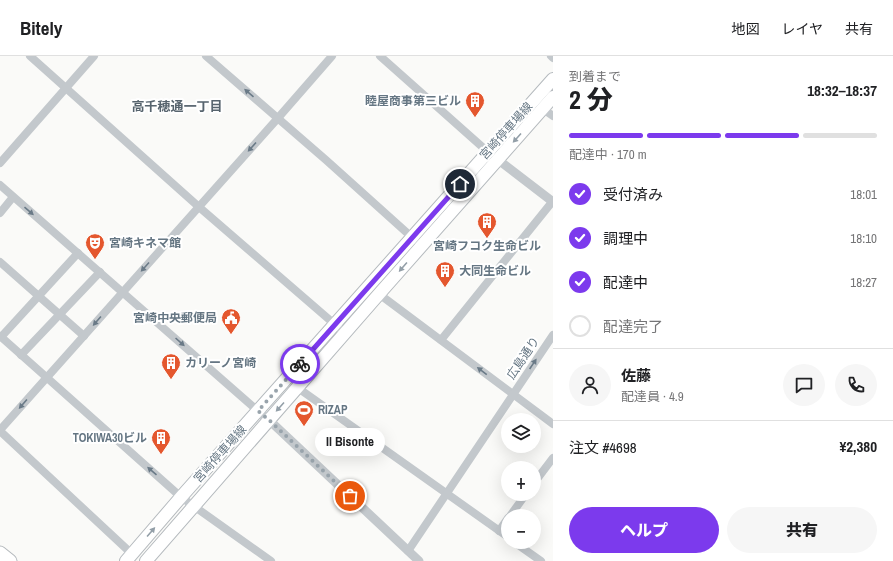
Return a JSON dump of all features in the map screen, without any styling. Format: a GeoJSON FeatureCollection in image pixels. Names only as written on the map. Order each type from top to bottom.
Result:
{"type":"FeatureCollection","features":[{"type":"Feature","properties":{"kind":"highway"},"geometry":{"type":"LineString","coordinates":[[0,553],[10,561]]}},
{"type":"Feature","properties":{"kind":"main road","name":"宮崎停車場線"},"geometry":{"type":"LineString","coordinates":[[129,558],[181,497],[553,79]]}},
{"type":"Feature","properties":{"kind":"main road","name":"宮崎停車場線"},"geometry":{"type":"LineString","coordinates":[[146,561],[379,294],[553,98]]}},
{"type":"Feature","properties":{"kind":"street"},"geometry":{"type":"LineString","coordinates":[[30,56],[199,207],[346,333]]}},
{"type":"Feature","properties":{"kind":"street"},"geometry":{"type":"LineString","coordinates":[[0,163],[94,56]]}},
{"type":"Feature","properties":{"kind":"street"},"geometry":{"type":"LineString","coordinates":[[206,56],[422,246]]}},
{"type":"Feature","properties":{"kind":"street"},"geometry":{"type":"LineString","coordinates":[[129,558],[0,431],[332,56]]}},
{"type":"Feature","properties":{"kind":"street"},"geometry":{"type":"LineString","coordinates":[[380,56],[488,152],[553,202],[441,340]]}},
{"type":"Feature","properties":{"kind":"street"},"geometry":{"type":"LineString","coordinates":[[536,97],[543,109],[553,116]]}},
{"type":"Feature","properties":{"kind":"street"},"geometry":{"type":"LineString","coordinates":[[0,185],[269,420],[419,561]]}},
{"type":"Feature","properties":{"kind":"street"},"geometry":{"type":"LineString","coordinates":[[0,213],[13,196]]}},
{"type":"Feature","properties":{"kind":"street"},"geometry":{"type":"LineString","coordinates":[[78,253],[0,336],[181,497],[267,560]]}},
{"type":"Feature","properties":{"kind":"street"},"geometry":{"type":"LineString","coordinates":[[0,262],[84,336]]}},
{"type":"Feature","properties":{"kind":"street"},"geometry":{"type":"LineString","coordinates":[[21,355],[100,272]]}},
{"type":"Feature","properties":{"kind":"street"},"geometry":{"type":"LineString","coordinates":[[379,294],[553,424]]}},
{"type":"Feature","properties":{"kind":"street","name":"広島通り"},"geometry":{"type":"LineString","coordinates":[[408,551],[553,335]]}},
{"type":"Feature","properties":{"kind":"street"},"geometry":{"type":"LineString","coordinates":[[298,388],[499,531],[501,528]]}},
{"type":"Feature","properties":{"kind":"street"},"geometry":{"type":"LineString","coordinates":[[541,474],[553,458]]}},
{"type":"Feature","properties":{"kind":"street"},"geometry":{"type":"LineString","coordinates":[[524,549],[541,561]]}},
{"type":"Feature","properties":{"kind":"way so far"},"geometry":{"type":"LineString","coordinates":[[300,364],[258,411],[350,496]]}},
{"type":"Feature","properties":{"kind":"place","name":"睦屋商事第三ビル"},"geometry":{"type":"Point","coordinates":[475,118]}},
{"type":"Feature","properties":{"kind":"place","name":"宮崎フコク生命ビル"},"geometry":{"type":"Point","coordinates":[487,239]}},
{"type":"Feature","properties":{"kind":"place","name":"宮崎キネマ館"},"geometry":{"type":"Point","coordinates":[95,260]}},
{"type":"Feature","properties":{"kind":"place","name":"大同生命ビル"},"geometry":{"type":"Point","coordinates":[445,288]}},
{"type":"Feature","properties":{"kind":"place","name":"宮崎中央郵便局"},"geometry":{"type":"Point","coordinates":[231,335]}},
{"type":"Feature","properties":{"kind":"place","name":"カリーノ宮崎"},"geometry":{"type":"Point","coordinates":[171,380]}},
{"type":"Feature","properties":{"kind":"place","name":"RIZAP"},"geometry":{"type":"Point","coordinates":[304,427]}},
{"type":"Feature","properties":{"kind":"place","name":"TOKIWA30ビル"},"geometry":{"type":"Point","coordinates":[161,455]}},
{"type":"Feature","properties":{"kind":"place","name":"Il Bisonte"},"geometry":{"type":"Point","coordinates":[350,496]}},
{"type":"Feature","properties":{"kind":"district","name":"高千穂通一丁目"},"geometry":{"type":"Point","coordinates":[177,106]}},
{"type":"Feature","properties":{"kind":"route"},"geometry":{"type":"LineString","coordinates":[[300,364],[460,184]]}}]}
